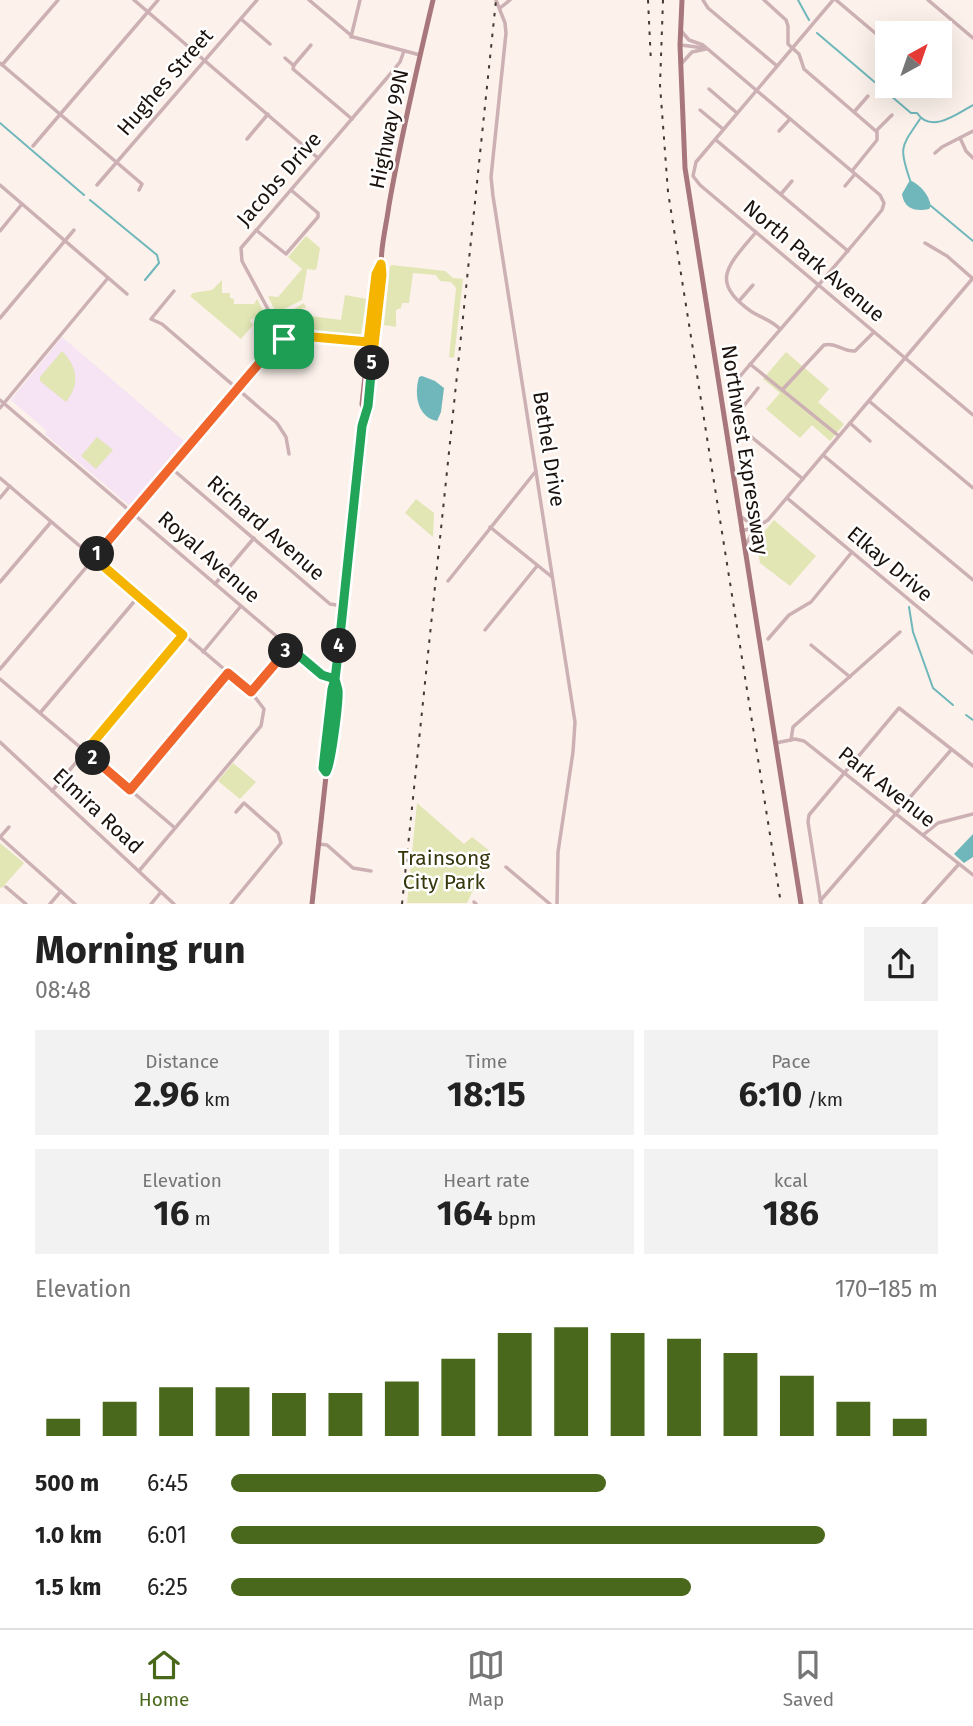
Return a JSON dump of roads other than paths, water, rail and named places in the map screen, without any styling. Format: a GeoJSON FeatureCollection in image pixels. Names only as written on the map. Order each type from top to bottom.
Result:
{"type":"FeatureCollection","features":[{"type":"Feature","properties":{"kind":"main road","name":"Highway 99N"},"geometry":{"type":"LineString","coordinates":[[312,904],[326,772],[323,768],[364,413],[362,404],[397,162],[433,0]]}},
{"type":"Feature","properties":{"kind":"main road","name":"Northwest Expressway"},"geometry":{"type":"LineString","coordinates":[[682,0],[680,65],[685,168],[801,904]]}},
{"type":"Feature","properties":{"kind":"street"},"geometry":{"type":"LineString","coordinates":[[58,0],[1,64],[142,185],[139,190]]}},
{"type":"Feature","properties":{"kind":"street"},"geometry":{"type":"LineString","coordinates":[[134,0],[318,158]]}},
{"type":"Feature","properties":{"kind":"street"},"geometry":{"type":"LineString","coordinates":[[33,146],[158,0]]}},
{"type":"Feature","properties":{"kind":"street","name":"Hughes Street"},"geometry":{"type":"LineString","coordinates":[[97,185],[257,0]]}},
{"type":"Feature","properties":{"kind":"street"},"geometry":{"type":"LineString","coordinates":[[309,0],[351,37],[420,55]]}},
{"type":"Feature","properties":{"kind":"street"},"geometry":{"type":"LineString","coordinates":[[351,37],[360,0]]}},
{"type":"Feature","properties":{"kind":"street","name":"Bethel Drive"},"geometry":{"type":"LineString","coordinates":[[496,0],[506,33],[491,177],[493,196],[575,727],[558,852],[557,904]]}},
{"type":"Feature","properties":{"kind":"street"},"geometry":{"type":"LineString","coordinates":[[500,8],[510,0]]}},
{"type":"Feature","properties":{"kind":"street"},"geometry":{"type":"LineString","coordinates":[[704,0],[708,8],[777,66]]}},
{"type":"Feature","properties":{"kind":"street"},"geometry":{"type":"LineString","coordinates":[[834,0],[875,33]]}},
{"type":"Feature","properties":{"kind":"street","name":"North Park Avenue"},"geometry":{"type":"LineString","coordinates":[[834,0],[696,162],[693,176],[973,415]]}},
{"type":"Feature","properties":{"kind":"street"},"geometry":{"type":"LineString","coordinates":[[928,0],[973,38]]}},
{"type":"Feature","properties":{"kind":"street"},"geometry":{"type":"LineString","coordinates":[[766,1],[786,20],[787,42],[799,54],[802,66],[876,131],[877,140],[845,186]]}},
{"type":"Feature","properties":{"kind":"street"},"geometry":{"type":"LineString","coordinates":[[241,19],[270,44]]}},
{"type":"Feature","properties":{"kind":"street"},"geometry":{"type":"LineString","coordinates":[[681,30],[689,40],[703,45],[881,196],[883,209],[735,382]]}},
{"type":"Feature","properties":{"kind":"street"},"geometry":{"type":"LineString","coordinates":[[680,45],[706,49]]}},
{"type":"Feature","properties":{"kind":"street"},"geometry":{"type":"LineString","coordinates":[[293,65],[311,46]]}},
{"type":"Feature","properties":{"kind":"street"},"geometry":{"type":"LineString","coordinates":[[680,65],[692,52],[706,49]]}},
{"type":"Feature","properties":{"kind":"street","name":"Jacobs Drive"},"geometry":{"type":"LineString","coordinates":[[284,339],[241,257],[241,248],[400,62],[404,51]]}},
{"type":"Feature","properties":{"kind":"street"},"geometry":{"type":"LineString","coordinates":[[285,58],[293,65],[293,69],[352,119]]}},
{"type":"Feature","properties":{"kind":"street"},"geometry":{"type":"LineString","coordinates":[[709,89],[737,113]]}},
{"type":"Feature","properties":{"kind":"street"},"geometry":{"type":"LineString","coordinates":[[854,112],[868,96]]}},
{"type":"Feature","properties":{"kind":"street"},"geometry":{"type":"LineString","coordinates":[[701,110],[723,129]]}},
{"type":"Feature","properties":{"kind":"street"},"geometry":{"type":"LineString","coordinates":[[247,139],[268,114]]}},
{"type":"Feature","properties":{"kind":"street"},"geometry":{"type":"LineString","coordinates":[[876,131],[892,115]]}},
{"type":"Feature","properties":{"kind":"street"},"geometry":{"type":"LineString","coordinates":[[779,131],[790,119]]}},
{"type":"Feature","properties":{"kind":"street"},"geometry":{"type":"LineString","coordinates":[[935,153],[973,131]]}},
{"type":"Feature","properties":{"kind":"street"},"geometry":{"type":"LineString","coordinates":[[960,138],[973,158]]}},
{"type":"Feature","properties":{"kind":"street"},"geometry":{"type":"LineString","coordinates":[[715,139],[848,251]]}},
{"type":"Feature","properties":{"kind":"street"},"geometry":{"type":"LineString","coordinates":[[780,194],[792,181]]}},
{"type":"Feature","properties":{"kind":"street"},"geometry":{"type":"LineString","coordinates":[[0,185],[127,294]]}},
{"type":"Feature","properties":{"kind":"street"},"geometry":{"type":"LineString","coordinates":[[256,230],[286,254],[319,214],[291,190]]}},
{"type":"Feature","properties":{"kind":"street"},"geometry":{"type":"LineString","coordinates":[[0,231],[22,204]]}},
{"type":"Feature","properties":{"kind":"street"},"geometry":{"type":"LineString","coordinates":[[0,318],[74,230]]}},
{"type":"Feature","properties":{"kind":"street"},"geometry":{"type":"LineString","coordinates":[[756,232],[727,270],[729,290],[739,301],[780,329]]}},
{"type":"Feature","properties":{"kind":"street"},"geometry":{"type":"LineString","coordinates":[[741,531],[766,523],[973,278],[947,256],[925,243]]}},
{"type":"Feature","properties":{"kind":"street"},"geometry":{"type":"LineString","coordinates":[[0,408],[2,401],[108,278]]}},
{"type":"Feature","properties":{"kind":"street"},"geometry":{"type":"LineString","coordinates":[[739,301],[753,285]]}},
{"type":"Feature","properties":{"kind":"street"},"geometry":{"type":"LineString","coordinates":[[174,291],[152,319],[162,324],[281,428],[289,446],[289,454]]}},
{"type":"Feature","properties":{"kind":"street"},"geometry":{"type":"LineString","coordinates":[[783,389],[821,347],[834,344],[845,351],[855,351],[874,332]]}},
{"type":"Feature","properties":{"kind":"street"},"geometry":{"type":"LineString","coordinates":[[0,669],[272,348],[284,339],[302,336],[371,342]]}},
{"type":"Feature","properties":{"kind":"street"},"geometry":{"type":"LineString","coordinates":[[750,364],[839,436]]}},
{"type":"Feature","properties":{"kind":"street"},"geometry":{"type":"LineString","coordinates":[[758,388],[732,421],[803,480]]}},
{"type":"Feature","properties":{"kind":"street","name":"Royal Avenue"},"geometry":{"type":"LineString","coordinates":[[2,401],[322,675],[335,681]]}},
{"type":"Feature","properties":{"kind":"street"},"geometry":{"type":"LineString","coordinates":[[869,401],[973,488]]}},
{"type":"Feature","properties":{"kind":"street"},"geometry":{"type":"LineString","coordinates":[[850,424],[870,440]]}},
{"type":"Feature","properties":{"kind":"street"},"geometry":{"type":"LineString","coordinates":[[823,456],[973,580]]}},
{"type":"Feature","properties":{"kind":"street","name":"Richard Avenue"},"geometry":{"type":"LineString","coordinates":[[170,467],[330,604],[343,606]]}},
{"type":"Feature","properties":{"kind":"street"},"geometry":{"type":"LineString","coordinates":[[448,581],[536,471]]}},
{"type":"Feature","properties":{"kind":"street"},"geometry":{"type":"LineString","coordinates":[[0,478],[251,692],[264,709],[261,726],[139,872]]}},
{"type":"Feature","properties":{"kind":"street"},"geometry":{"type":"LineString","coordinates":[[0,498],[9,486]]}},
{"type":"Feature","properties":{"kind":"street","name":"Elkay Drive"},"geometry":{"type":"LineString","coordinates":[[787,498],[973,653]]}},
{"type":"Feature","properties":{"kind":"street"},"geometry":{"type":"LineString","coordinates":[[739,515],[757,527]]}},
{"type":"Feature","properties":{"kind":"street"},"geometry":{"type":"LineString","coordinates":[[0,582],[51,522]]}},
{"type":"Feature","properties":{"kind":"street"},"geometry":{"type":"LineString","coordinates":[[490,527],[552,577]]}},
{"type":"Feature","properties":{"kind":"street"},"geometry":{"type":"LineString","coordinates":[[744,547],[757,527]]}},
{"type":"Feature","properties":{"kind":"street"},"geometry":{"type":"LineString","coordinates":[[215,584],[254,538]]}},
{"type":"Feature","properties":{"kind":"street"},"geometry":{"type":"LineString","coordinates":[[768,639],[789,615],[811,602],[852,552]]}},
{"type":"Feature","properties":{"kind":"street"},"geometry":{"type":"LineString","coordinates":[[485,630],[537,566]]}},
{"type":"Feature","properties":{"kind":"street"},"geometry":{"type":"LineString","coordinates":[[40,713],[138,596]]}},
{"type":"Feature","properties":{"kind":"street"},"geometry":{"type":"LineString","coordinates":[[203,652],[241,606]]}},
{"type":"Feature","properties":{"kind":"street"},"geometry":{"type":"LineString","coordinates":[[776,743],[791,740],[793,727],[900,632]]}},
{"type":"Feature","properties":{"kind":"street"},"geometry":{"type":"LineString","coordinates":[[52,791],[183,635]]}},
{"type":"Feature","properties":{"kind":"street"},"geometry":{"type":"LineString","coordinates":[[811,645],[850,677]]}},
{"type":"Feature","properties":{"kind":"street"},"geometry":{"type":"LineString","coordinates":[[251,692],[289,647]]}},
{"type":"Feature","properties":{"kind":"street"},"geometry":{"type":"LineString","coordinates":[[130,790],[228,673]]}},
{"type":"Feature","properties":{"kind":"street"},"geometry":{"type":"LineString","coordinates":[[0,679],[175,828]]}},
{"type":"Feature","properties":{"kind":"street"},"geometry":{"type":"LineString","coordinates":[[821,902],[808,818],[811,811],[899,708],[973,766]]}},
{"type":"Feature","properties":{"kind":"street","name":"Park Avenue"},"geometry":{"type":"LineString","coordinates":[[791,740],[804,741],[973,875]]}},
{"type":"Feature","properties":{"kind":"street","name":"Elmira Road"},"geometry":{"type":"LineString","coordinates":[[0,742],[174,904]]}},
{"type":"Feature","properties":{"kind":"street"},"geometry":{"type":"LineString","coordinates":[[821,902],[951,750]]}},
{"type":"Feature","properties":{"kind":"street"},"geometry":{"type":"LineString","coordinates":[[232,904],[281,843],[278,833],[244,803],[236,812]]}},
{"type":"Feature","properties":{"kind":"street"},"geometry":{"type":"LineString","coordinates":[[923,835],[938,822],[973,814]]}},
{"type":"Feature","properties":{"kind":"street"},"geometry":{"type":"LineString","coordinates":[[9,827],[0,837],[75,904]]}},
{"type":"Feature","properties":{"kind":"street"},"geometry":{"type":"LineString","coordinates":[[319,844],[327,845],[353,868],[371,871]]}},
{"type":"Feature","properties":{"kind":"street"},"geometry":{"type":"LineString","coordinates":[[923,904],[959,864]]}},
{"type":"Feature","properties":{"kind":"street"},"geometry":{"type":"LineString","coordinates":[[506,867],[550,904]]}},
{"type":"Feature","properties":{"kind":"street"},"geometry":{"type":"LineString","coordinates":[[6,887],[26,904]]}},
{"type":"Feature","properties":{"kind":"street"},"geometry":{"type":"LineString","coordinates":[[50,904],[61,891]]}},
{"type":"Feature","properties":{"kind":"street"},"geometry":{"type":"LineString","coordinates":[[151,904],[161,892]]}},
{"type":"Feature","properties":{"kind":"water"},"geometry":{"type":"Polygon","coordinates":[[[910,180],[926,194],[931,206],[929,209],[915,210],[905,203],[902,194],[910,180]]]}},
{"type":"Feature","properties":{"kind":"water"},"geometry":{"type":"Polygon","coordinates":[[[422,376],[444,388],[437,421],[425,415],[419,404],[418,384],[419,377],[422,376]]]}},
{"type":"Feature","properties":{"kind":"water"},"geometry":{"type":"Polygon","coordinates":[[[973,834],[973,857],[964,863],[954,854],[973,834]]]}},
{"type":"Feature","properties":{"kind":"waterway"},"geometry":{"type":"LineString","coordinates":[[798,0],[809,20]]}},
{"type":"Feature","properties":{"kind":"waterway"},"geometry":{"type":"LineString","coordinates":[[817,33],[911,113],[917,113],[929,122],[952,117],[973,105]]}},
{"type":"Feature","properties":{"kind":"waterway"},"geometry":{"type":"LineString","coordinates":[[910,180],[903,153],[906,141],[920,119]]}},
{"type":"Feature","properties":{"kind":"waterway"},"geometry":{"type":"LineString","coordinates":[[0,123],[84,195]]}},
{"type":"Feature","properties":{"kind":"waterway"},"geometry":{"type":"LineString","coordinates":[[90,200],[157,255],[159,263],[145,280]]}},
{"type":"Feature","properties":{"kind":"waterway"},"geometry":{"type":"LineString","coordinates":[[931,206],[973,241]]}},
{"type":"Feature","properties":{"kind":"waterway"},"geometry":{"type":"LineString","coordinates":[[909,607],[913,632],[933,688],[953,705]]}},
{"type":"Feature","properties":{"kind":"waterway"},"geometry":{"type":"LineString","coordinates":[[966,715],[973,720]]}},
{"type":"Feature","properties":{"kind":"railway"},"geometry":{"type":"LineString","coordinates":[[402,904],[496,0]]}},
{"type":"Feature","properties":{"kind":"railway"},"geometry":{"type":"LineString","coordinates":[[648,0],[651,63]]}},
{"type":"Feature","properties":{"kind":"railway"},"geometry":{"type":"LineString","coordinates":[[663,0],[660,85],[668,192],[781,904]]}},
{"type":"Feature","properties":{"kind":"park label","name":"Trainsong City Park"},"geometry":{"type":"Point","coordinates":[444,870]}}]}
